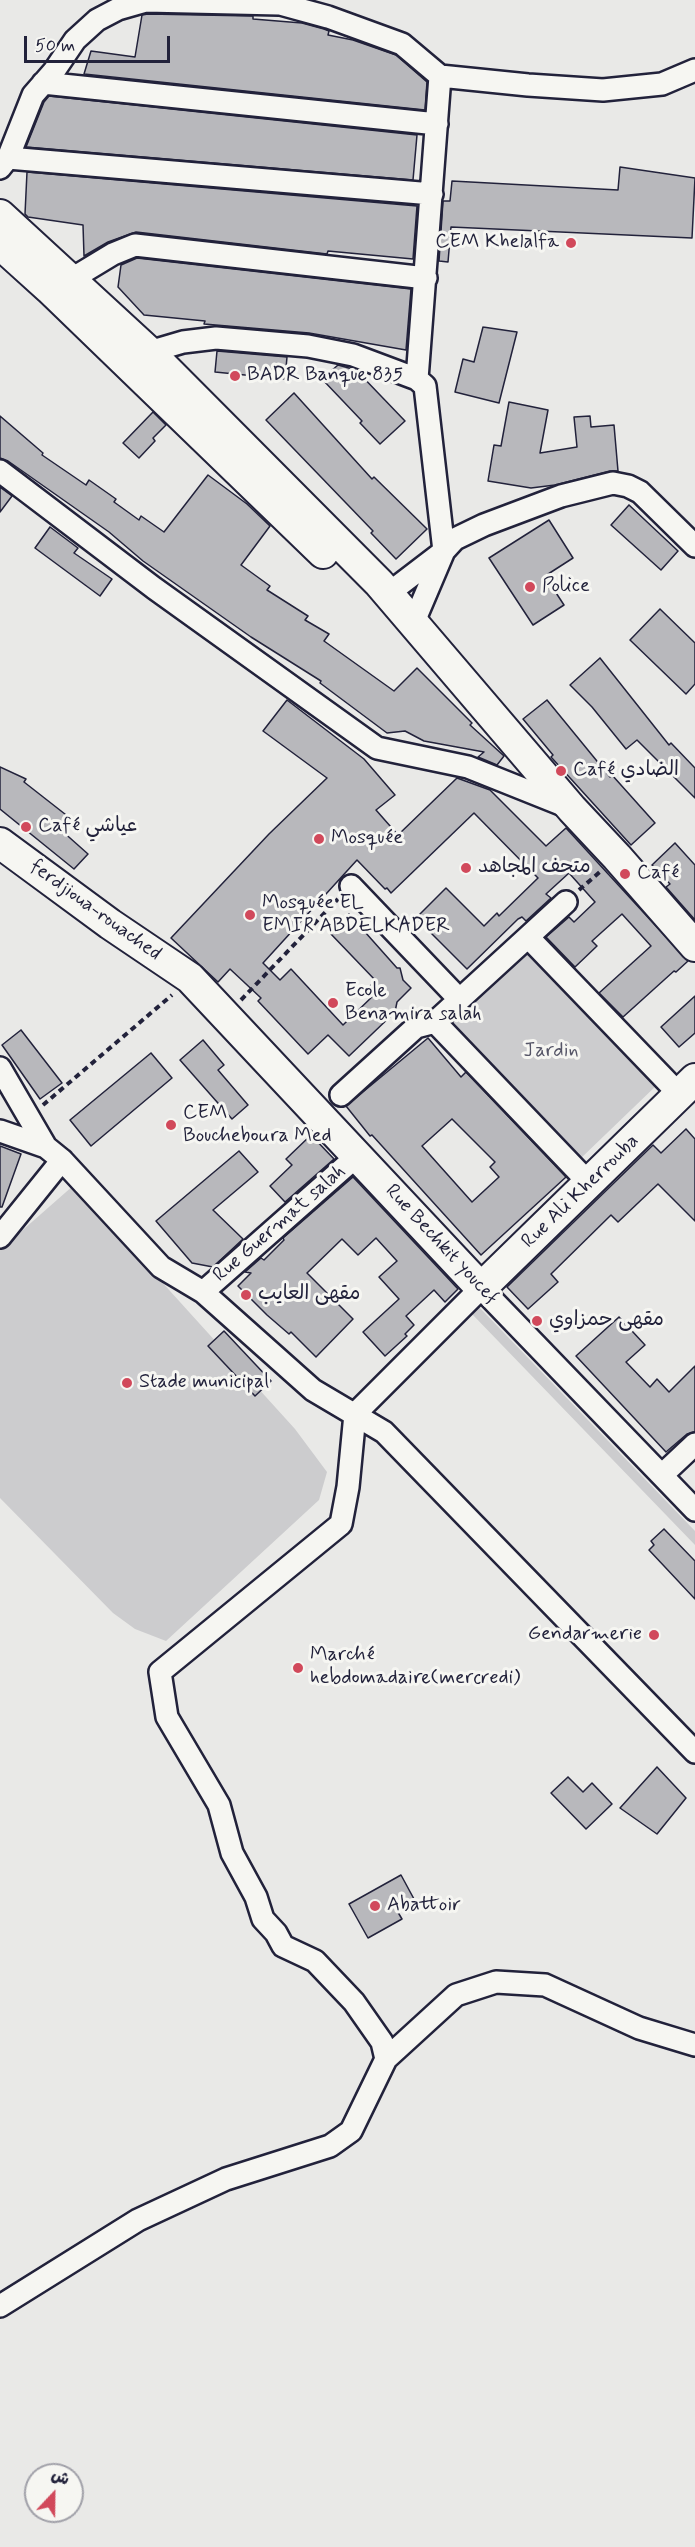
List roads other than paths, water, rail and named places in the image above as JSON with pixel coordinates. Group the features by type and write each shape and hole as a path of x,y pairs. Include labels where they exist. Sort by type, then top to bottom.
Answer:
{"main road":[{"path":"0,215 149,352 389,593 417,630 572,809 695,946"},
{"path":"0,244 50,289 360,588 417,630"},
{"name":"ferdjioua-rouached","path":"0,843 110,924 190,978"},
{"name":"Rue Bechkit youcef","path":"190,978 481,1288"},
{"name":"Rue Ali Kherrouba","path":"481,1288 589,1183 690,1095"}],"street":[{"path":"432,194 4,163 33,95 75,40 97,20 118,9 146,1 275,2 402,44 441,76 603,90 662,84 695,70"},
{"path":"417,380 441,76"},
{"path":"43,83 437,124"},
{"path":"70,280 113,254 135,245 426,278"},
{"path":"149,352 183,342 216,338 308,346 353,355 417,380 425,386 444,551 417,630"},
{"path":"0,471 154,588 377,748 468,767 572,809"},
{"path":"389,593 444,551 455,539 484,525 561,496 613,483 628,486 640,492 695,546"},
{"path":"351,886 459,999"},
{"path":"341,1095 416,1026 435,1022 566,902"},
{"path":"528,937 690,1095"},
{"path":"435,1022 589,1183"},
{"path":"0,1068 29,1118 54,1154 161,1267 203,1292 313,1390 384,1432 406,1451 695,1752"},
{"path":"0,1131 54,1154"},
{"path":"0,1237 54,1154"},
{"name":"Rue Guermat salah","path":"203,1292 357,1156"},
{"path":"386,2059 382,2042 354,2002 315,1961 283,1946 276,1933 263,1919 256,1897 232,1853 219,1805 167,1717 159,1672 341,1524 348,1487 355,1414 481,1288"},
{"name":"Rue Bechkit youcef","path":"481,1288 695,1510"},
{"path":"662,1475 695,1444"},
{"path":"0,2306 138,2220 226,2179 330,2146 351,2131 386,2059 456,1995 496,1982 545,1985 639,2028 695,2045"}],"place":[{"name":"CEM Khelalfa","path":"571,243"},
{"name":"BADR Banque 835","path":"235,376"},
{"name":"Police","path":"530,587"},
{"name":"Café الضادي","path":"561,771"},
{"name":"Café عياشي","path":"26,827"},
{"name":"Mosquée","path":"319,839"},
{"name":"متحف المجاهد","path":"466,868"},
{"name":"Café","path":"625,874"},
{"name":"Mosquée EL EMIR ABDELKADER","path":"250,915"},
{"name":"Ecole Benamira salah","path":"333,1003"},
{"name":"CEM Boucheboura Med","path":"171,1125"},
{"name":"مقهى العايب","path":"246,1295"},
{"name":"مقهى حمزاوي","path":"537,1321"},
{"name":"Stade municipal","path":"127,1383"},
{"name":"Gendarmerie","path":"654,1635"},
{"name":"Marché hebdomadaire(mercredi)","path":"298,1668"},
{"name":"Abattoir","path":"375,1906"}],"park label":[{"name":"Jardin","path":"551,1052"}]}
